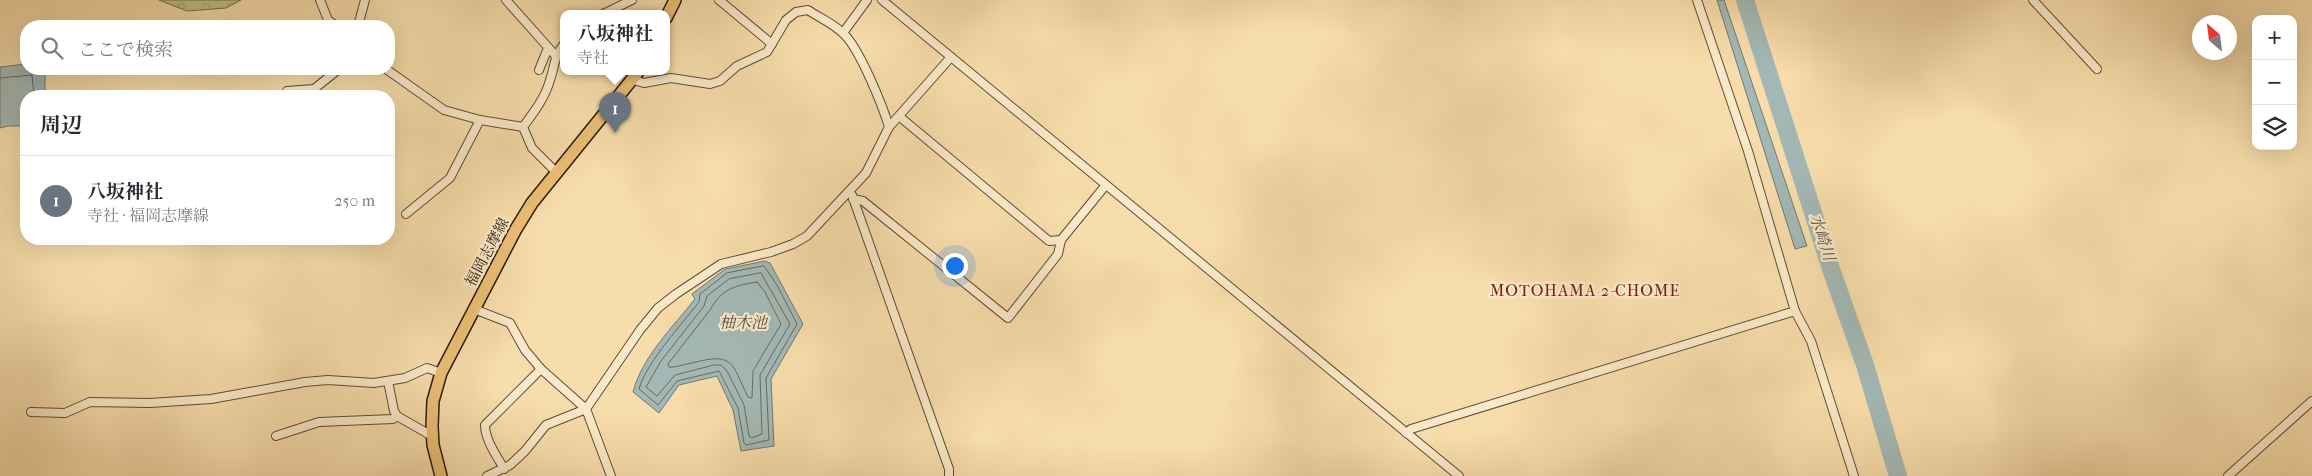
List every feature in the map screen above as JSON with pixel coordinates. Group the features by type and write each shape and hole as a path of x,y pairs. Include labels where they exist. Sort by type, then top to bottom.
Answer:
{"main road":[{"name":"福岡志摩線","path":"441,476 432,436 433,401 440,373 516,229 532,203 635,76"}],"street":[{"path":"320,0 328,20"},
{"path":"360,20 365,0"},
{"path":"506,0 555,55"},
{"path":"611,10 632,0"},
{"path":"719,0 772,44"},
{"path":"843,33 867,0"},
{"path":"882,0 1459,476"},
{"path":"1697,0 1748,151 1795,311 1811,341 1854,476"},
{"path":"2033,0 2097,69"},
{"path":"635,76 644,83 671,78 710,84 720,81 737,66 767,52 786,20 796,12 808,10 843,33 853,45 890,127"},
{"path":"539,70 548,48"},
{"path":"523,127 540,104 550,80 555,55 560,49"},
{"path":"492,475 504,469 525,451 546,424 586,409 658,308 721,264 770,252 793,244 806,236 866,172 890,127 951,57"},
{"path":"308,90 314,89 332,75"},
{"path":"394,75 444,110 480,120 523,127"},
{"path":"900,117 1049,241 1061,240"},
{"path":"406,214 450,178 480,120"},
{"path":"523,127 532,148 556,172"},
{"path":"853,200 863,201 1008,318 1058,254 1061,240 1106,186"},
{"path":"850,188 949,469 949,476"},
{"path":"474,309 510,323 525,350 541,369 586,409 611,476"},
{"path":"1406,433 1411,429 1795,311"},
{"path":"31,412 65,413 90,402 150,403 211,399 305,382 328,380 360,384 388,381 405,378 427,368 440,373"},
{"path":"504,469 485,430 485,425 541,369"},
{"path":"388,381 394,411 397,416 432,436"},
{"path":"2228,476 2312,401"},
{"path":"276,436 320,422 393,419 397,416"}],"green space":[{"path":"159,0 241,0 226,8 187,11"}],"water":[{"path":"1717,0 1724,0 1807,246 1795,249"},
{"path":"20,65 20,75 45,75 45,90 20,90 20,126 0,128 0,67"},
{"name":"柚木池","path":"765,261 770,263 803,324 771,379 774,446 741,451 733,410 717,376 679,385 659,413 633,392 637,379 651,355 695,299 692,294 725,269"}],"waterway":[{"name":"水崎川","path":"1745,0 1832,272 1865,365 1898,476"}],"place":[{"name":"八坂神社","path":"615,133"}],"district":[{"name":"MOTOHAMA 2-CHOME","path":"1585,290"}]}
